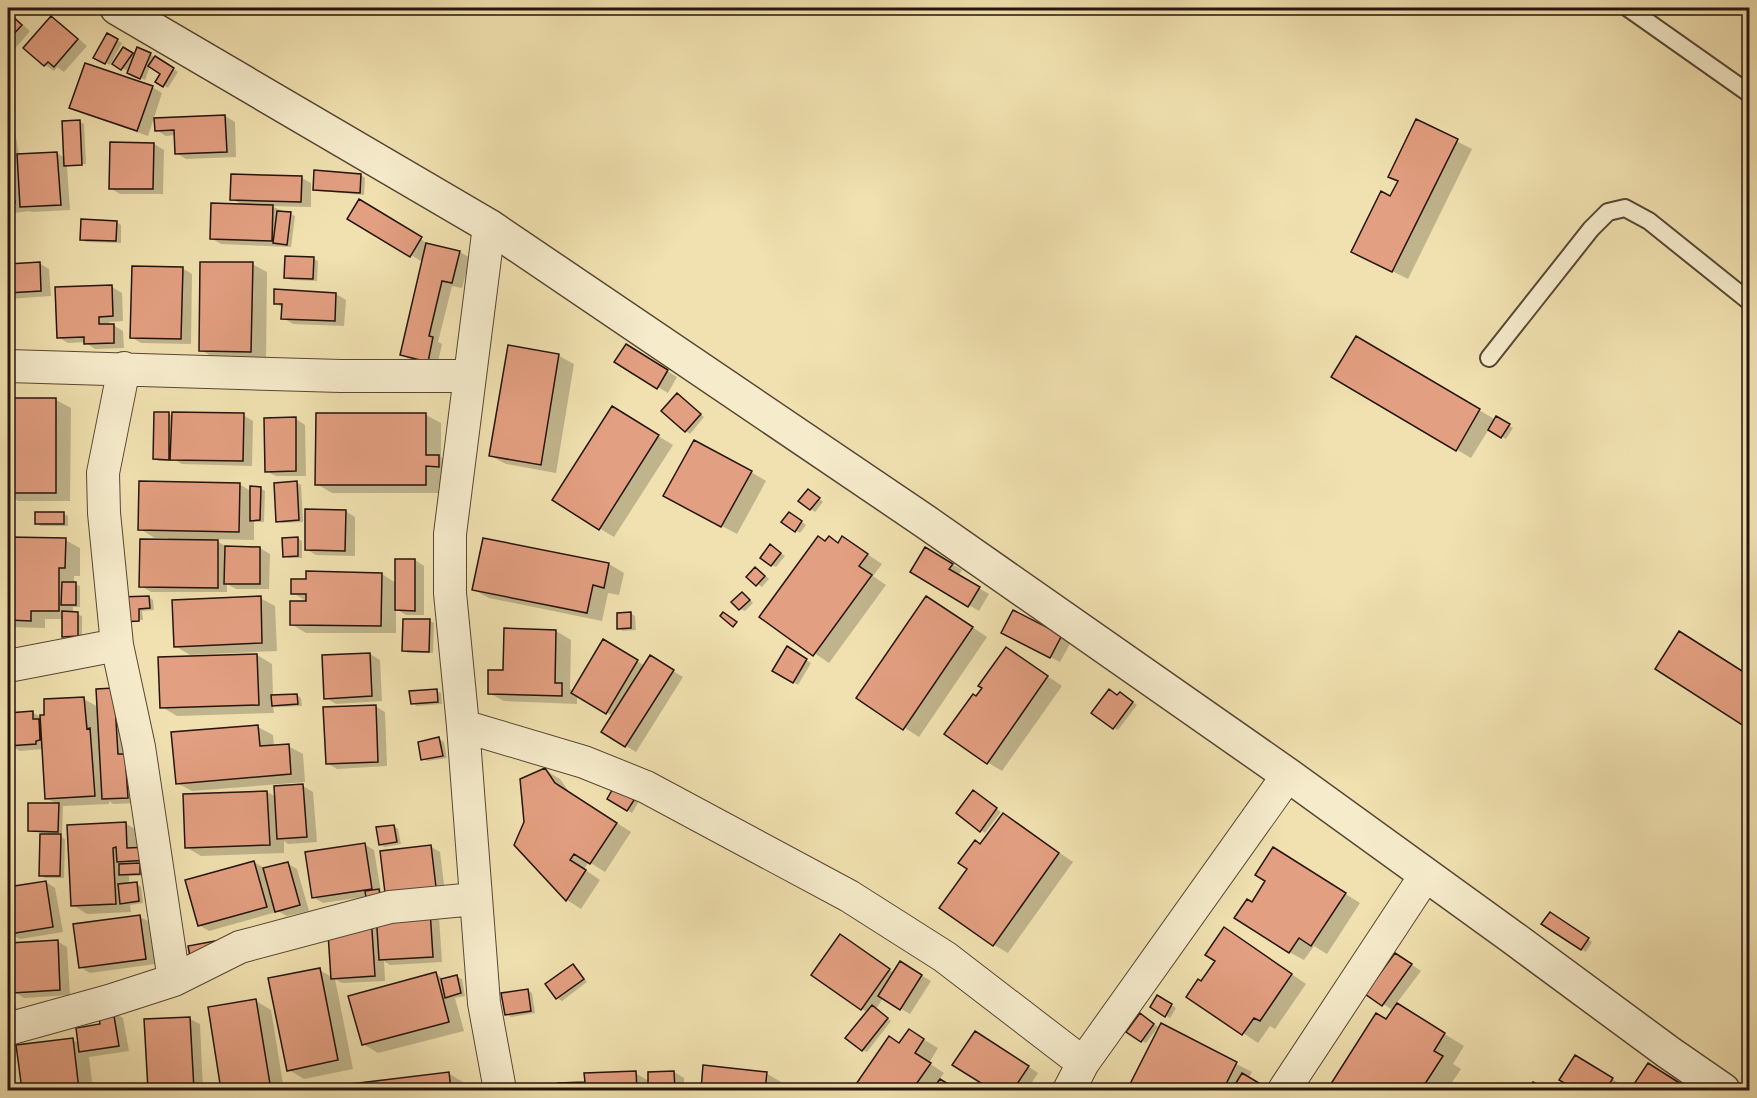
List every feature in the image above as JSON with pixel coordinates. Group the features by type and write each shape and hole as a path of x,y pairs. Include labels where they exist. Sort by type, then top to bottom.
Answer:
{"street":[{"path":"117,8 489,225 926,522 1288,775 1723,1090"},
{"path":"489,225 450,534 450,593 463,726 484,1003 500,1090"},
{"path":"8,366 340,375 470,376"},
{"path":"124,368 103,473 104,513 117,645 140,747 174,980"},
{"path":"8,666 117,645"},
{"path":"463,726 584,762 646,787 829,885 945,957 1083,1063"},
{"path":"1069,1090 1083,1063 1288,775"},
{"path":"1284,1090 1425,876"},
{"path":"8,1029 174,980 240,947 390,907 475,899"}],"lane":[{"path":"1628,8 1749,94"},
{"path":"1489,358 1591,229 1608,212 1625,208 1649,221 1749,302"}],"building":[{"path":"8,12 22,25 8,40"},
{"path":"51,16 78,39 54,67 48,62 44,66 23,48"},
{"path":"107,33 118,39 105,64 93,58"},
{"path":"123,47 133,53 121,70 112,64"},
{"path":"137,47 151,53 140,79 127,73"},
{"path":"155,56 174,68 163,87 155,82 160,74 148,66"},
{"path":"85,63 153,86 137,131 69,108"},
{"path":"225,115 227,152 175,154 174,130 155,131 154,118"},
{"path":"1416,119 1458,139 1392,272 1351,252 1381,191 1390,196 1398,181 1388,177"},
{"path":"80,120 82,165 64,166 62,121"},
{"path":"110,142 154,143 153,189 109,189"},
{"path":"57,152 61,205 20,207 17,154"},
{"path":"8,161 15,203 8,204"},
{"path":"314,170 361,174 360,193 313,190"},
{"path":"231,174 302,176 301,202 230,200"},
{"path":"359,199 422,237 410,257 347,219"},
{"path":"211,203 273,205 272,241 210,239"},
{"path":"277,211 291,212 287,245 273,243"},
{"path":"81,219 117,221 116,241 80,240"},
{"path":"426,243 460,251 452,283 442,281 429,336 433,337 428,362 400,355"},
{"path":"285,256 314,257 313,279 284,278"},
{"path":"40,262 41,291 8,293 8,264"},
{"path":"200,262 253,262 251,352 199,351"},
{"path":"132,266 183,267 181,339 130,338"},
{"path":"112,285 113,316 99,317 99,324 114,324 114,343 84,344 84,337 57,338 55,287"},
{"path":"274,289 336,293 335,321 281,319 282,304 274,304"},
{"path":"1356,336 1480,409 1456,451 1331,377"},
{"path":"626,344 668,370 657,389 614,362"},
{"path":"508,345 559,354 541,465 489,456"},
{"path":"677,393 701,414 685,432 661,411"},
{"path":"8,398 56,398 56,493 8,493"},
{"path":"612,406 659,435 599,530 552,500"},
{"path":"154,412 169,412 169,460 153,459"},
{"path":"172,412 244,413 243,461 170,460"},
{"path":"316,413 426,413 426,455 439,455 439,467 426,466 426,485 315,485"},
{"path":"1496,416 1510,424 1501,438 1488,430"},
{"path":"296,417 296,471 265,472 264,418"},
{"path":"694,440 752,471 721,527 663,496"},
{"path":"139,481 240,483 239,532 138,530"},
{"path":"297,481 299,520 276,522 274,483"},
{"path":"250,486 261,487 260,520 250,521"},
{"path":"808,489 820,498 810,510 798,501"},
{"path":"305,509 346,510 345,551 305,550"},
{"path":"35,512 64,512 64,524 35,524"},
{"path":"789,512 802,521 795,532 781,522"},
{"path":"818,536 825,541 829,536 838,543 842,536 868,554 859,566 872,575 813,656 759,617"},
{"path":"8,537 66,538 65,568 59,568 59,611 31,611 31,621 8,620"},
{"path":"298,537 298,556 283,557 282,538"},
{"path":"483,538 609,563 604,588 593,585 587,613 472,590"},
{"path":"140,539 218,540 218,588 139,587"},
{"path":"770,544 781,553 771,566 760,558"},
{"path":"225,546 260,547 260,584 224,584"},
{"path":"925,547 953,564 949,569 980,587 968,607 910,572"},
{"path":"395,559 415,559 415,611 395,610"},
{"path":"755,567 765,576 756,586 746,577"},
{"path":"306,571 382,573 381,626 290,625 290,601 306,601 306,594 291,594 291,579 306,579"},
{"path":"62,582 76,582 76,605 61,605"},
{"path":"742,592 750,600 739,610 731,602"},
{"path":"149,596 150,608 139,609 139,621 120,622 119,597"},
{"path":"261,596 262,643 174,647 172,600"},
{"path":"926,596 973,627 903,730 856,698"},
{"path":"1013,610 1062,635 1050,658 1001,633"},
{"path":"62,611 78,612 78,636 62,637"},
{"path":"631,612 631,628 617,629 617,613"},
{"path":"723,612 737,622 733,627 720,616"},
{"path":"403,619 430,619 429,652 402,651"},
{"path":"504,628 556,630 555,683 562,683 562,696 488,694 488,670 503,670"},
{"path":"1679,631 1750,676 1750,730 1655,669"},
{"path":"603,639 638,660 606,714 571,693"},
{"path":"787,646 807,659 793,683 772,671"},
{"path":"1006,647 1048,676 987,764 944,734 973,694 976,696 982,688 978,686"},
{"path":"370,653 372,696 324,699 322,655"},
{"path":"257,654 259,705 160,708 158,657"},
{"path":"650,655 674,670 625,747 601,732"},
{"path":"114,688 118,754 125,754 128,798 102,799 96,689"},
{"path":"437,689 438,702 411,704 409,691"},
{"path":"1109,689 1117,695 1120,692 1133,702 1113,729 1091,713"},
{"path":"297,694 298,704 272,706 271,695"},
{"path":"84,697 87,729 90,728 95,796 45,799 40,715 44,715 44,699"},
{"path":"376,705 378,762 326,764 323,707"},
{"path":"33,711 33,719 39,719 40,740 36,741 36,744 8,746 8,713"},
{"path":"258,725 260,746 289,744 291,774 176,784 171,732"},
{"path":"439,737 443,756 421,760 418,742"},
{"path":"545,768 555,783 617,823 590,864 574,854 570,860 586,870 566,901 514,845 524,822 520,779"},
{"path":"303,784 307,837 277,839 274,786"},
{"path":"615,785 636,797 627,811 607,799"},
{"path":"973,790 997,808 980,832 956,813"},
{"path":"267,791 270,845 185,848 183,794"},
{"path":"28,803 59,803 58,832 28,831"},
{"path":"1003,813 1059,853 993,946 939,908 967,869 958,863 975,840 980,844"},
{"path":"126,822 127,848 148,847 148,860 117,862 116,847 113,848 116,904 71,906 67,825"},
{"path":"394,825 397,842 379,845 376,827"},
{"path":"40,834 61,834 60,876 39,876"},
{"path":"365,843 372,889 312,898 305,852"},
{"path":"431,845 436,887 385,893 380,851"},
{"path":"1273,847 1346,893 1311,946 1299,938 1289,953 1234,918 1247,899 1252,902 1265,881 1255,875"},
{"path":"254,861 267,907 198,926 185,880"},
{"path":"288,862 300,905 275,912 263,868"},
{"path":"140,863 140,874 119,875 119,864"},
{"path":"46,881 53,927 9,934 8,887"},
{"path":"137,882 139,901 120,904 118,884"},
{"path":"379,889 381,902 367,904 365,891"},
{"path":"430,910 433,957 379,960 376,912"},
{"path":"1550,912 1589,938 1581,950 1541,924"},
{"path":"140,915 146,959 79,968 73,924"},
{"path":"371,915 375,976 331,979 327,918"},
{"path":"1224,927 1292,974 1260,1021 1254,1018 1242,1035 1186,997 1198,979 1201,981 1215,961 1205,955"},
{"path":"840,934 890,969 861,1010 811,975"},
{"path":"231,938 191,962 188,946"},
{"path":"58,940 60,990 12,993 9,943"},
{"path":"1395,953 1412,964 1382,1006 1365,994"},
{"path":"900,961 922,975 900,1010 878,996"},
{"path":"573,964 584,979 556,999 545,984"},
{"path":"320,968 338,1060 287,1071 268,978"},
{"path":"436,972 449,1022 362,1045 348,996"},
{"path":"457,975 461,993 445,998 441,979"},
{"path":"528,989 531,1011 505,1015 501,993"},
{"path":"1157,995 1172,1004 1165,1017 1150,1007"},
{"path":"256,999 271,1090 221,1090 208,1007"},
{"path":"1397,1003 1445,1033 1434,1051 1443,1056 1421,1090 1327,1090 1376,1013 1386,1019"},
{"path":"872,1005 888,1018 862,1051 845,1038"},
{"path":"113,1010 119,1046 79,1052 76,1028 100,1024 98,1012"},
{"path":"1140,1013 1154,1024 1141,1042 1126,1032"},
{"path":"190,1017 194,1090 148,1090 144,1019"},
{"path":"1161,1023 1237,1062 1223,1090 1127,1090"},
{"path":"909,1029 924,1039 915,1053 931,1063 912,1090 852,1090 889,1036 899,1043"},
{"path":"975,1031 1029,1066 1013,1090 992,1090 952,1065"},
{"path":"73,1038 79,1090 22,1090 16,1045"},
{"path":"1575,1055 1613,1078 1606,1090 1576,1090 1559,1080"},
{"path":"1648,1063 1689,1089 1630,1090"},
{"path":"703,1065 767,1072 765,1090 701,1090"},
{"path":"636,1071 637,1090 558,1090 558,1083 585,1082 584,1073"},
{"path":"674,1071 675,1090 648,1090 648,1072"},
{"path":"449,1072 451,1090 352,1090 351,1084"},
{"path":"1242,1073 1264,1086 1261,1090 1249,1090 1236,1083"},
{"path":"940,1079 958,1090 932,1090"},
{"path":"1533,1082 1546,1090 1528,1090"}]}
